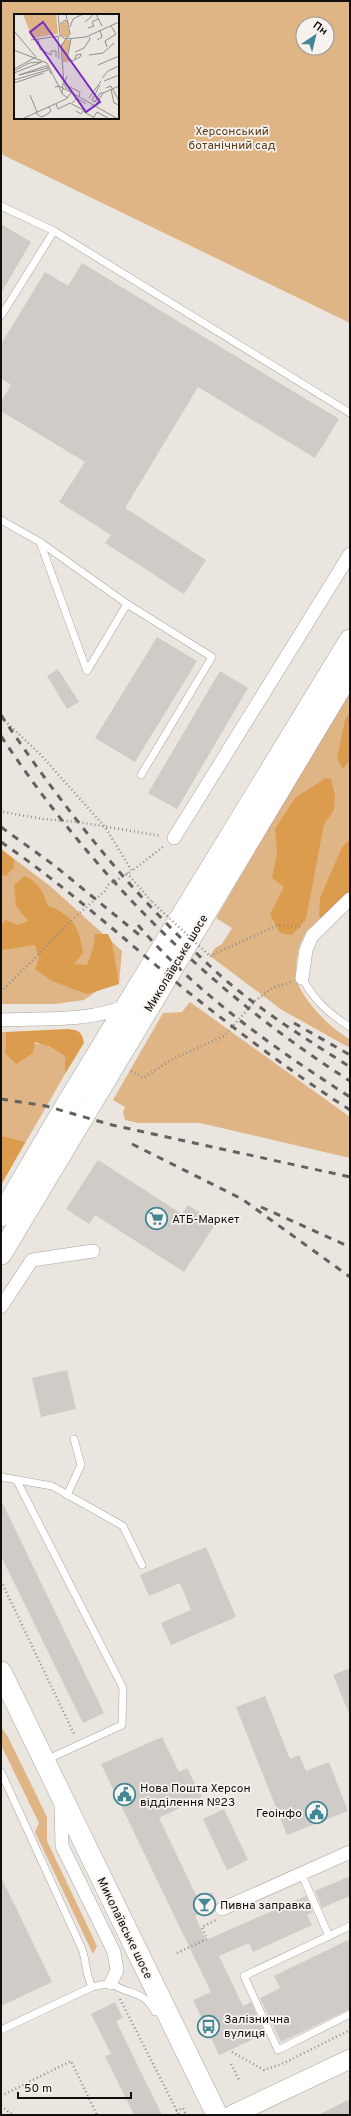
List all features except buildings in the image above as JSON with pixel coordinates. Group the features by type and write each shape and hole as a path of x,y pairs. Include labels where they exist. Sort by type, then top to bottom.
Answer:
{"main road":[{"name":"Миколаївське шосе","path":"1,1216 350,640"},
{"name":"Миколаївське шосе","path":"1,1254 350,672"},
{"name":"Миколаївське шосе","path":"1,1672 211,2112"},
{"name":"Миколаївське шосе","path":"1,1703 34,1741"}],"street":[{"path":"174,838 350,554"},
{"path":"302,978 306,950 312,936 350,899"},
{"path":"1,1020 94,1016 114,1012 127,1006"},
{"path":"1,1307 32,1260 93,1251"},
{"path":"60,1795 62,1846 114,1952 117,1970 114,1988"},
{"path":"222,1909 350,1852"},
{"path":"232,2115 350,2058"}],"lane":[{"path":"1,206 54,231 350,413"},
{"path":"1,316 54,231"},
{"path":"1,520 40,542 127,604 212,657 141,775"},
{"path":"40,542 87,671 127,604"},
{"path":"302,978 310,992 328,1012 350,1027"},
{"path":"67,1495 81,1465 74,1439"},
{"path":"1,1477 52,1486 123,1526 142,1565"},
{"path":"17,1481 123,1688 122,1726 44,1761"},
{"path":"1,1772 82,1949 86,1962 85,1973 92,1987"},
{"path":"301,1873 329,1936"},
{"path":"350,1926 244,1976 278,2050 350,2014"},
{"path":"1,2030 92,1987 114,1988 138,1994 152,2005 158,2018"}],"path":[{"path":"1,719 40,754 105,827 132,871"},
{"path":"1,809 2,812 44,819 78,822 174,838"},
{"path":"1,992 75,917 105,890 108,885 132,871 174,838"},
{"path":"127,873 152,902 210,956 278,925 320,928"},
{"path":"125,1068 143,1078 173,1059 212,1043 224,1036 255,1001 272,988 302,978"},
{"path":"1,1581 79,1745"},
{"path":"177,1953 207,1939 202,1927 216,1921 222,1909"},
{"path":"114,1988 178,2115"},
{"path":"1,2096 71,2062 97,2115"},
{"path":"230,2064 240,2082"},
{"path":"1,2106 14,2115"},
{"path":"176,2111 183,2108 186,2115"}],"green space":[{"name":"Херсонський ботанічний сад","path":"1,1 350,1 350,323 1,154"},
{"path":"350,690 350,894 324,920 308,930 299,949 296,973 299,986 308,1001 314,1009 336,1030 350,1039 350,1048 282,1010 210,956 215,948 222,944 232,928 216,918"},
{"path":"1,849 50,886 122,951 119,984 97,991 84,1000 55,1004 1,1004"},
{"path":"190,1002 350,1117 350,1158 200,1123 138,1123 125,1120 123,1112 125,1107 113,1100 163,1013 182,1012"},
{"path":"1,1032 6,1032 5,1053 30,1044 41,1044 48,1046 65,1056 65,1074 1,1185"},
{"path":"1,1727 8,1737 47,1817 47,1841 97,1946 93,1954 35,1832 39,1823 1,1745"}],"shaded area":[{"path":"350,712 350,760 343,769 337,758 345,720"},
{"path":"326,778 331,779 335,796 334,810 324,824 306,919 292,935 280,933 270,914 284,887 272,878 277,853 275,829 295,798"},
{"path":"350,839 350,894 326,918 319,917 320,898 342,847"},
{"path":"1,849 14,859 14,867 6,876 1,874"},
{"path":"25,876 37,884 48,906 63,913 69,918 77,930 82,944 83,953 74,964 87,965 93,949 95,934 108,934 112,942 119,984 87,994 52,981 35,969 39,958 35,945 2,950 1,925 6,920 18,925 28,921 16,906 14,885"},
{"path":"68,1029 79,1032 84,1043 65,1074 65,1056 50,1047 35,1042 33,1053 16,1064 5,1053 6,1032"},
{"path":"1,1136 25,1142 1,1185"}],"railway":[{"path":"1,715 72,814 125,878 181,938 210,966 259,1007 350,1067"},
{"path":"1,736 37,787 75,836 115,883 157,927 202,969 249,1009 298,1046 350,1081"},
{"path":"1,827 55,866 143,938"},
{"path":"1,842 73,896 227,1023 288,1068 350,1110"},
{"path":"138,925 185,974 211,997 265,1039 350,1097"},
{"path":"294,1023 350,1055"},
{"path":"1,1099 46,1106 112,1125 350,1177"},
{"path":"132,1144 242,1199 350,1277"},
{"path":"261,1207 350,1247"}],"place":[{"name":"АТБ-Маркет","path":"156,1219"},
{"name":"Нова Пошта Херсон відділення №23","path":"124,1795"},
{"name":"Геоінфо","path":"317,1813"},
{"name":"Пивна заправка","path":"204,1905"},
{"name":"Залізнична вулиця","path":"209,2026"}]}
